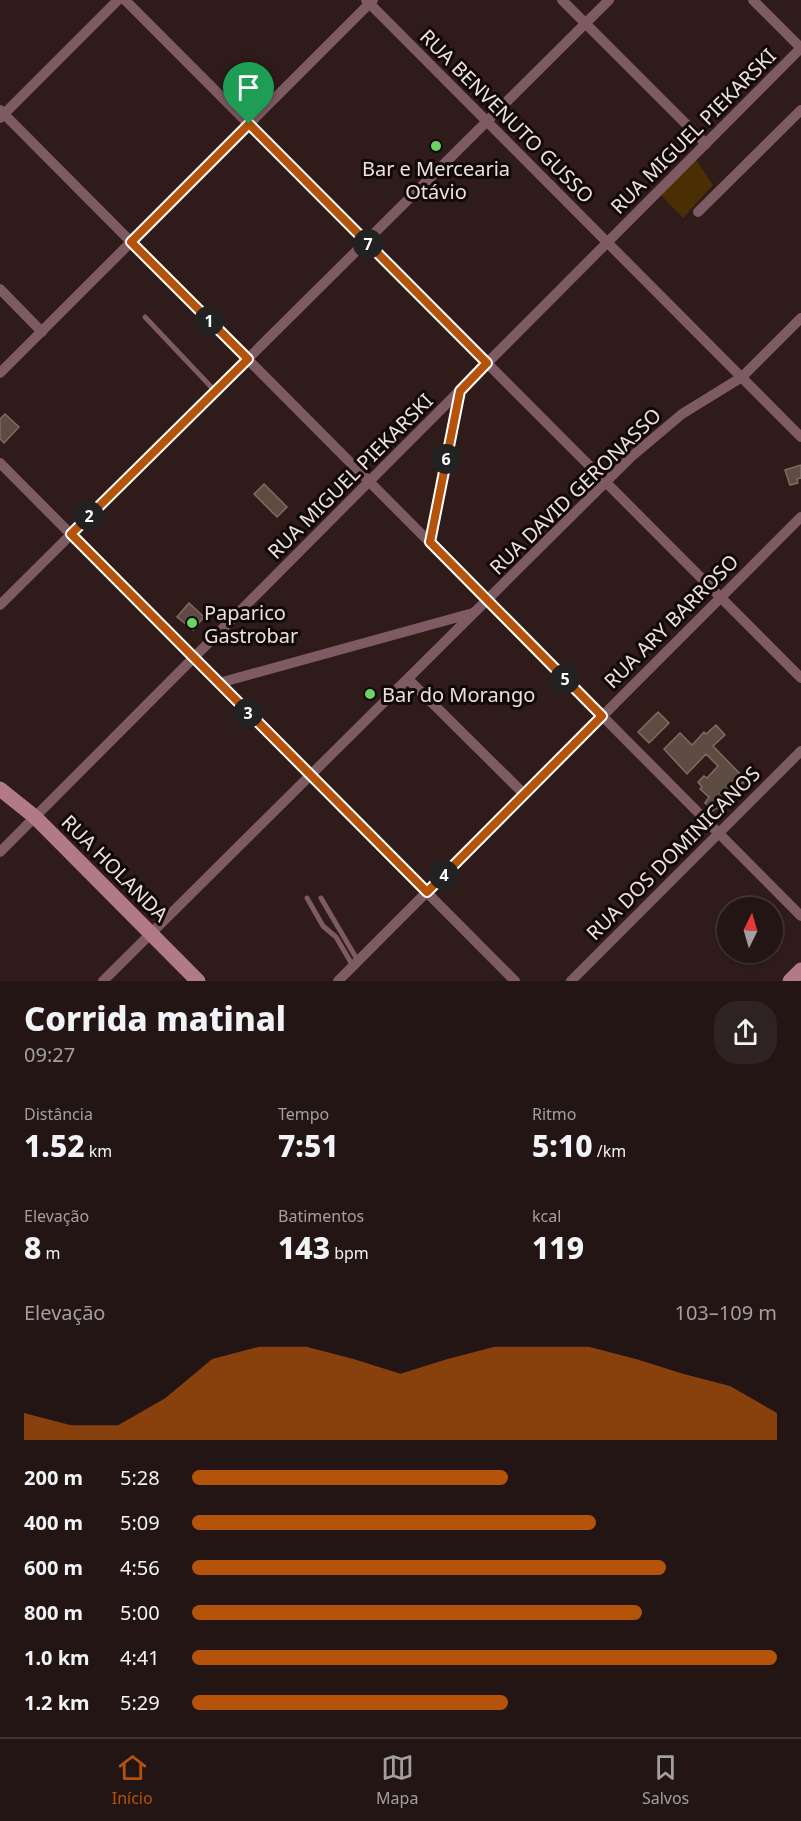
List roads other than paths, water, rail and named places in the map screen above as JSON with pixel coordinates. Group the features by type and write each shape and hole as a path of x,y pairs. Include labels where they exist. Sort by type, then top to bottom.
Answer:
{"main road":[{"name":"RUA HOLANDA","path":"0,789 34,818 198,981"},
{"path":"790,981 801,970"}],"street":[{"path":"118,0 1,114 248,359 801,916"},
{"path":"125,0 801,678"},
{"path":"562,0 706,144"},
{"path":"0,605 609,0"},
{"path":"753,0 801,48"},
{"path":"0,373 370,1"},
{"name":"RUA BENVENUTO GUSSO","path":"370,1 487,122 801,437"},
{"name":"RUA MIGUEL PIEKARSKI","path":"0,852 801,48"},
{"path":"698,212 801,110"},
{"path":"0,289 42,332"},
{"name":"RUA DAVID GERONASSO","path":"103,981 639,450 699,402 742,377 801,318"},
{"path":"430,542 460,391"},
{"path":"0,463 515,981"},
{"name":"RUA ARY BARROSO","path":"338,981 801,517"},
{"path":"219,683 475,612"},
{"path":"408,679 524,794"},
{"name":"RUA DOS DOMINICANOS","path":"571,981 801,751"}],"lane":[{"path":"145,316 215,391"},
{"path":"307,898 323,926 336,937 355,963"},
{"path":"321,898 355,963"}],"place":[{"name":"Bar e Mercearia Otávio","path":"436,146"},
{"name":"Paparico Gastrobar","path":"192,623"},
{"name":"Bar do Morango","path":"370,694"}]}
